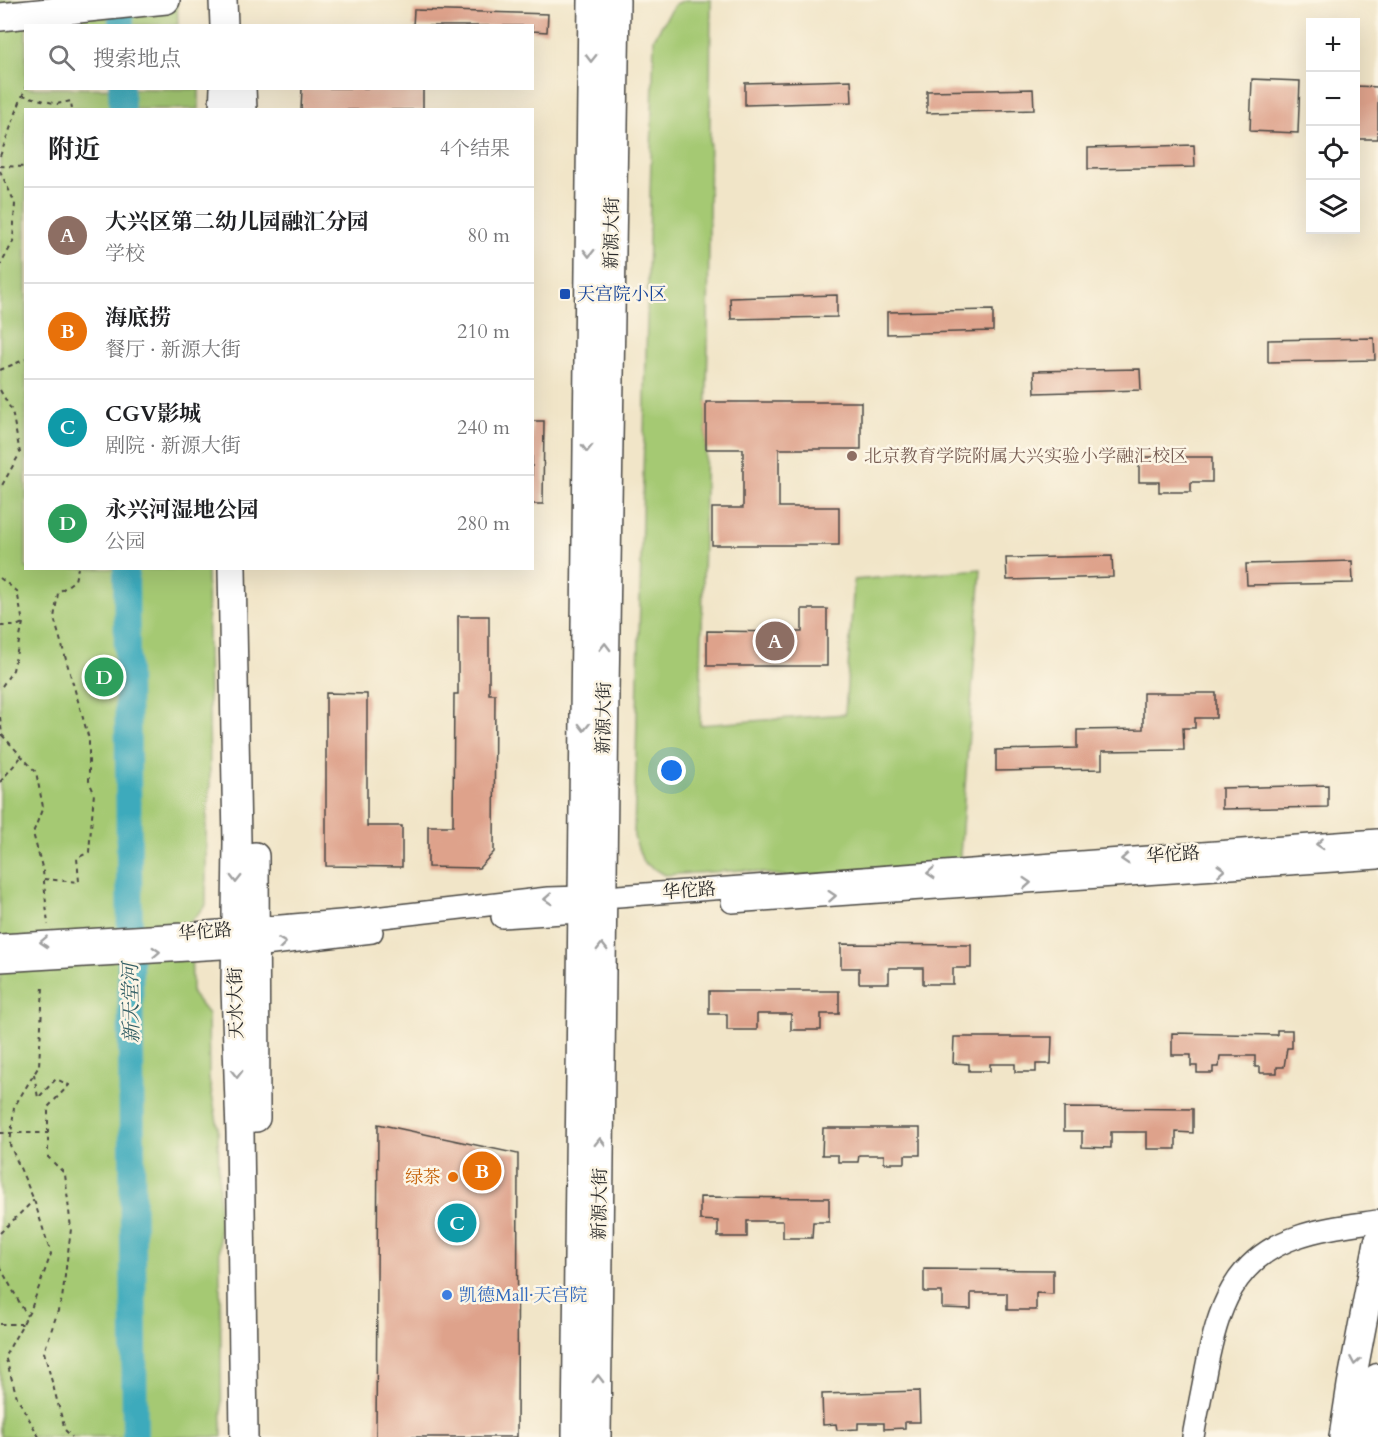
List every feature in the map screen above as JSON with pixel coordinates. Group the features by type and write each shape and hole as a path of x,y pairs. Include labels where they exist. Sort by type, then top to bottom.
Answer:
{"highway":[{"path":"1365,1437 1378,1379"}],"main road":[{"path":"0,17 166,0"},
{"path":"223,0 224,24"},
{"path":"242,0 242,24"},
{"name":"新源大街","path":"592,0 592,904 597,1437"},
{"name":"新源大街","path":"576,1437 616,0"},
{"path":"223,108 224,90"},
{"path":"243,90 243,108"},
{"name":"天水大街","path":"232,570 237,842 246,938 256,1138 261,1437"},
{"name":"天水大街","path":"244,1437 248,570"},
{"path":"1344,1437 1351,1385 1378,1242"}],"street":[{"name":"华佗路","path":"592,904 1378,840"},
{"name":"华佗路","path":"0,961 88,948 246,938 365,919 548,898 592,904 1378,858"},
{"name":"华佗路","path":"0,945 88,948"},
{"path":"1193,1437 1213,1336 1231,1288 1247,1267 1269,1249 1298,1236 1378,1221"}],"path":[{"path":"0,156 24,90"},
{"path":"22,95 57,104 71,101 72,108"},
{"path":"0,166 24,167"},
{"path":"0,171 15,203 13,242 0,266"},
{"path":"0,370 24,360"},
{"path":"0,390 12,411 20,453 0,489"},
{"path":"44,879 79,882 77,858 89,852 94,793 89,781 89,739 54,618 58,593 75,580 78,570"},
{"path":"0,578 17,591 23,623 13,670 0,688"},
{"path":"0,626 16,626 23,623"},
{"path":"0,717 2,735 36,772 43,807 33,833 44,879 48,928"},
{"path":"0,782 21,757"},
{"path":"39,1437 17,1397 5,1356 27,1316 51,1254 34,1200 10,1145 15,1107 39,1066 43,986"},
{"path":"34,1074 38,1098 56,1079 69,1085 48,1107 48,1157 65,1174 71,1229 62,1299 44,1352 65,1430 72,1437"},
{"path":"0,1133 48,1133"},
{"path":"0,1233 34,1200"},
{"path":"0,1267 27,1316"},
{"path":"0,1324 23,1324"}],"green space":[{"path":"0,0 177,0 178,24 24,24 24,90 199,90 199,108 24,108 24,570 207,570 210,786 206,826 206,905 191,921 192,994 208,1014 209,1079 218,1127 222,1437 0,1437"},
{"path":"686,0 711,0 708,340 700,725 845,714 854,580 981,569 959,869 812,881 744,870 664,875 643,862 634,837 654,38 675,4"}],"building":[{"path":"414,10 548,14 547,32 534,31 534,24 413,24"},
{"path":"1252,79 1300,81 1298,133 1250,131"},
{"path":"851,80 852,102 745,105 745,83"},
{"path":"1360,86 1378,87 1378,139 1360,139"},
{"path":"1033,89 1034,110 927,113 927,91"},
{"path":"302,90 423,90 423,108 301,108"},
{"path":"1194,145 1195,167 1088,169 1088,148"},
{"path":"837,295 837,317 731,319 730,298"},
{"path":"993,310 993,331 887,334 887,312"},
{"path":"1374,338 1375,360 1268,362 1268,340"},
{"path":"1140,369 1141,390 1035,393 1034,371"},
{"path":"706,402 861,402 861,449 779,449 779,507 839,507 839,545 712,545 712,508 743,508 743,449 706,449"},
{"path":"534,421 544,421 543,504 534,504"},
{"path":"1139,457 1212,457 1212,482 1191,482 1191,492 1159,492 1159,482 1139,482"},
{"path":"1112,556 1113,577 1007,580 1006,558"},
{"path":"1352,561 1353,583 1247,585 1246,564"},
{"path":"802,609 827,609 827,666 707,666 707,631 802,632"},
{"path":"458,616 489,616 489,694 495,694 494,852 479,868 428,867 428,826 453,826 454,694 458,694"},
{"path":"326,693 367,694 367,826 402,826 402,867 326,866"},
{"path":"1143,693 1216,693 1216,718 1195,718 1195,728 1183,728 1184,750 1102,751 1102,769 996,771 996,750 1077,748 1077,730 1143,729"},
{"path":"1328,785 1328,807 1222,809 1222,788"},
{"path":"841,944 971,945 971,968 953,968 953,984 923,984 923,968 889,968 889,983 859,983 859,968 841,968"},
{"path":"709,991 839,991 839,1014 821,1014 821,1030 791,1030 791,1014 757,1014 757,1030 727,1030 727,1014 709,1014"},
{"path":"1277,1030 1292,1030 1292,1048 1287,1048 1284,1067 1277,1067 1277,1073 1260,1073 1260,1067 1255,1067 1255,1056 1220,1056 1219,1067 1213,1067 1213,1073 1197,1073 1197,1066 1191,1066 1191,1055 1172,1055 1172,1033 1277,1035"},
{"path":"954,1037 1052,1037 1051,1064 1036,1064 1036,1072 1015,1072 1015,1064 990,1064 990,1071 969,1071 969,1064 953,1063"},
{"path":"1064,1108 1193,1109 1193,1133 1176,1132 1176,1149 1147,1149 1147,1132 1111,1132 1111,1148 1082,1147 1082,1131 1064,1131"},
{"name":"凯德Mall·天宫院","path":"378,1124 518,1154 517,1437 376,1437"},
{"path":"823,1128 920,1128 920,1155 905,1155 905,1163 884,1163 884,1155 859,1155 858,1162 838,1162 838,1155 822,1155"},
{"path":"700,1197 829,1198 829,1222 813,1222 812,1238 783,1238 783,1221 747,1221 747,1237 718,1237 718,1221 700,1220"},
{"path":"924,1269 1053,1270 1053,1294 1036,1293 1036,1310 1007,1310 1007,1293 971,1293 971,1309 942,1308 942,1292 924,1292"},
{"path":"919,1391 920,1422 905,1422 905,1428 884,1429 884,1423 858,1423 858,1429 837,1430 836,1424 823,1425 822,1394"}],"waterway":[{"name":"新天堂河","path":"121,0 121,24"},
{"name":"新天堂河","path":"121,90 122,108"},
{"name":"新天堂河","path":"126,570 135,1437"}],"place":[{"name":"天宫院小区","path":"565,294"},
{"name":"北京教育学院附属大兴实验小学融汇校区","path":"852,456"},
{"name":"大兴区第二幼儿园融汇分园","path":"775,641"},
{"name":"永兴河湿地公园","path":"104,677"},
{"name":"海底捞","path":"482,1171"},
{"name":"绿茶","path":"453,1177"},
{"name":"CGV影城","path":"457,1223"},
{"name":"凯德Mall·天宫院","path":"447,1295"}]}
